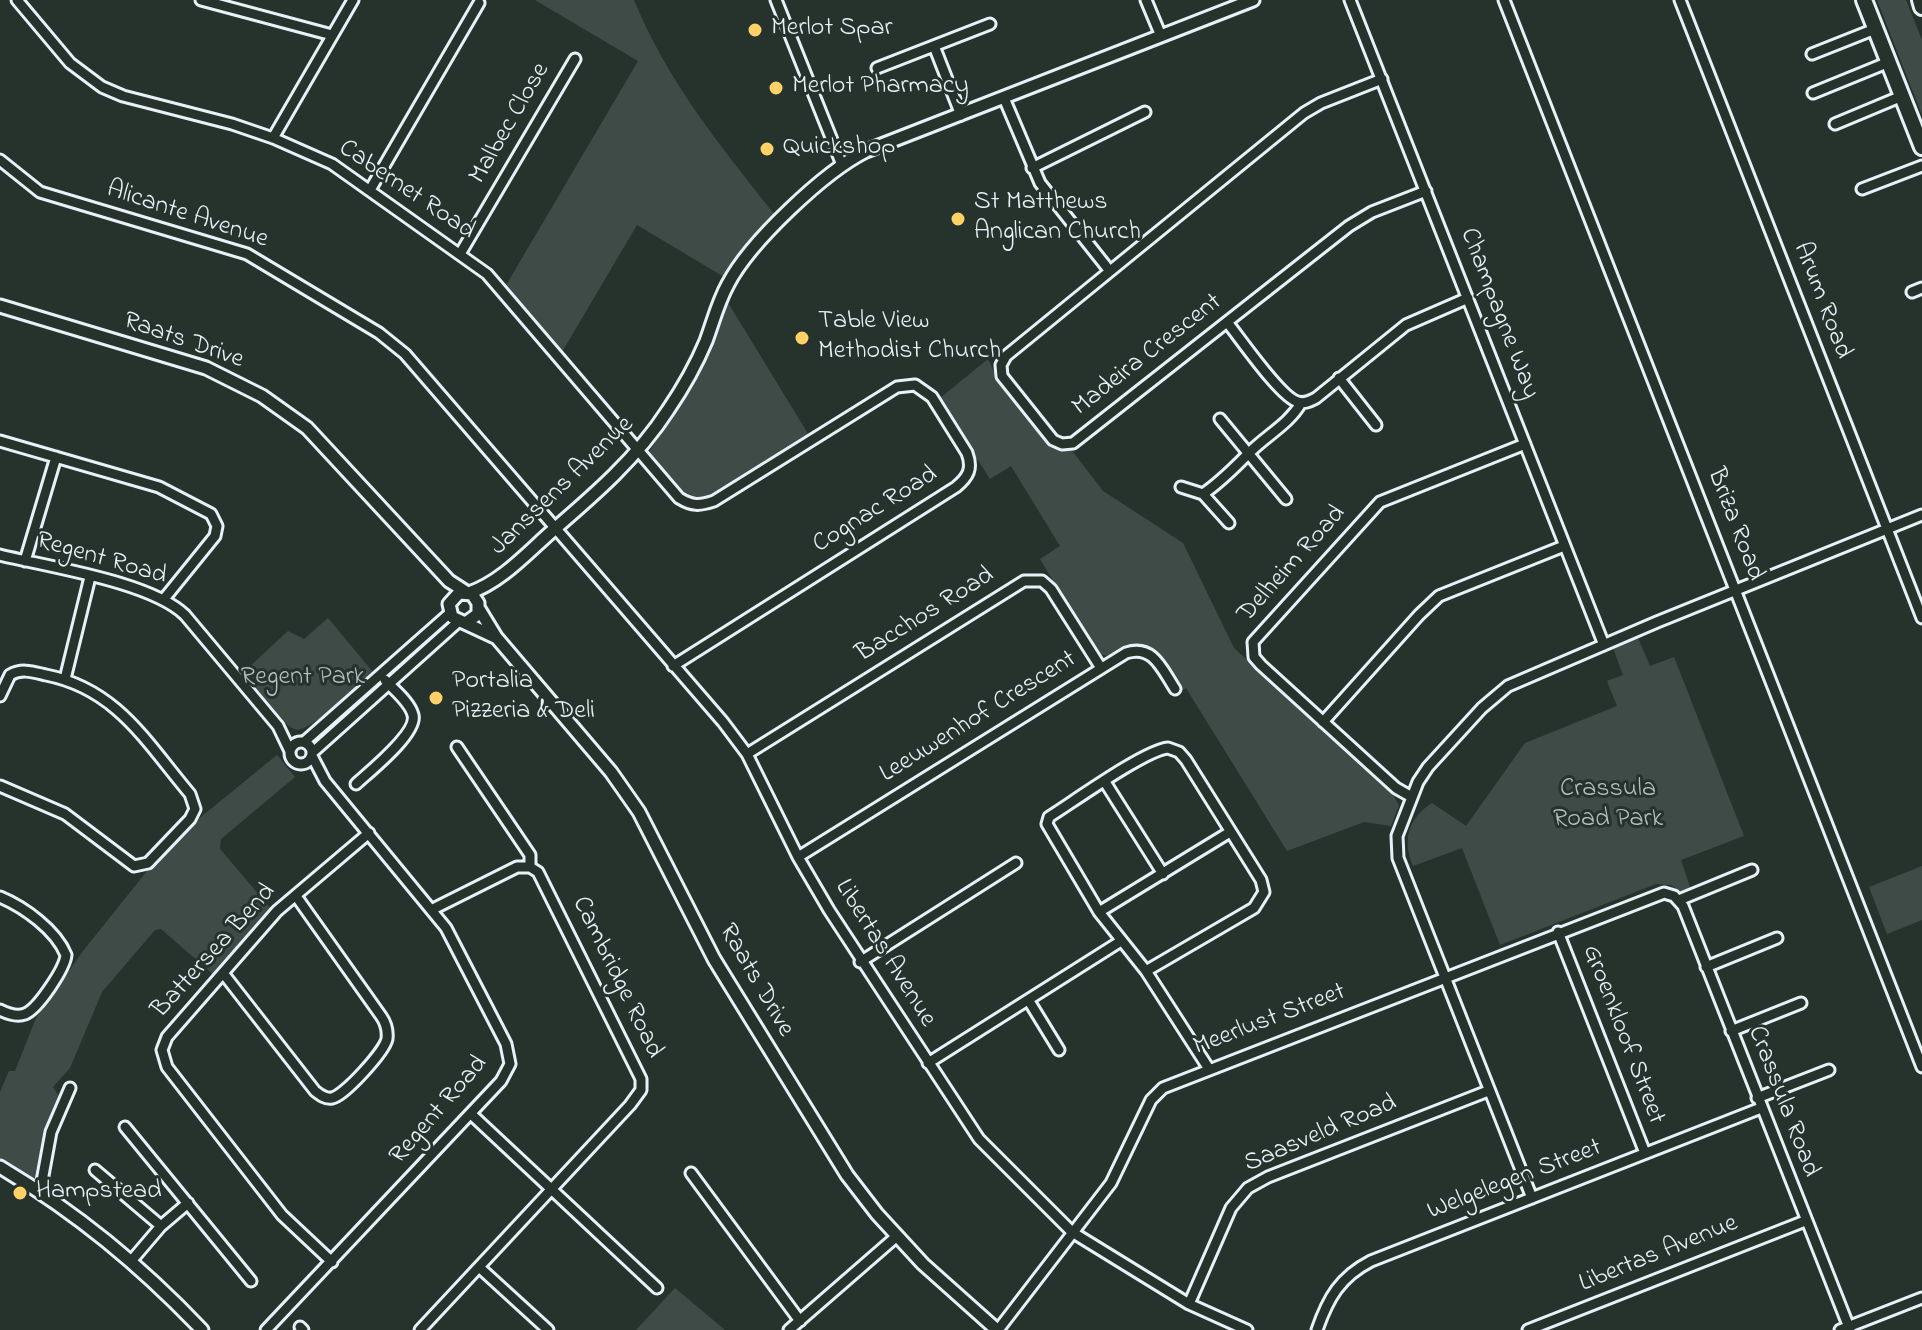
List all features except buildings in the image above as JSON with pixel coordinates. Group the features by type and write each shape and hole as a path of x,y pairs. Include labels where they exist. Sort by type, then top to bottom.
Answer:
{"main road":[{"path":"1864,0 1922,147"},
{"path":"1920,0 1922,7"}],"street":[{"name":"Cabernet Road","path":"17,0 70,63 102,87 123,96 232,124 332,164 460,254 487,274 637,452"},
{"path":"201,0 332,35"},
{"path":"273,138 353,0"},
{"path":"776,0 842,165"},
{"path":"1146,0 1161,36"},
{"name":"Janssens Avenue","path":"479,608 499,578 637,452 655,431 697,360 725,290 739,266 787,214 842,165 866,151 1161,36 1221,6 1253,0"},
{"name":"Champagne Way","path":"1350,0 1604,645"},
{"name":"Briza Road","path":"1504,0 1922,1067"},
{"name":"Arum Road","path":"1680,0 1922,618"},
{"path":"370,190 479,3"},
{"path":"877,68 990,24"},
{"path":"1812,54 1875,29"},
{"path":"934,46 961,115"},
{"name":"Malbec Close","path":"460,254 575,59"},
{"path":"1813,93 1889,62"},
{"name":"Madeira Crescent","path":"1382,79 1309,109 1009,353 1002,362 1005,381 1050,437 1058,443 1068,444 1077,440 1359,219 1426,191"},
{"path":"1835,124 1902,96"},
{"path":"1004,98 1032,168 1048,195 1109,270"},
{"path":"1032,168 1145,112"},
{"name":"Alicante Avenue","path":"0,160 40,192 247,254 379,333 405,354 554,530"},
{"path":"1862,189 1922,166"},
{"path":"1203,494 1233,472 1249,453 1286,423 1299,406 1316,398 1406,325 1468,298"},
{"name":"Raats Drive","path":"0,306 182,360 228,377 251,390 307,428 449,581 468,593"},
{"path":"1227,322 1283,392 1299,406"},
{"path":"1339,378 1376,425"},
{"name":"Cognac Road","path":"637,452 679,498 693,505 702,505 714,501 886,394 910,384 924,389 932,397 971,462 967,478 956,487 673,666"},
{"path":"1220,419 1286,499"},
{"path":"0,441 159,487 214,517 217,526 215,536 164,599"},
{"name":"Delheim Road","path":"1410,796 1396,788 1254,657 1252,650 1256,636 1380,502 1525,444"},
{"path":"25,561 56,457"},
{"path":"1181,487 1203,494 1229,523"},
{"path":"1532,1198 1398,858 1397,836 1410,796 1428,767 1500,691 1516,681 1922,515"},
{"name":"Raats Drive","path":"397,527 444,586 456,615 496,637"},
{"name":"Libertas Avenue","path":"554,530 723,722 747,754 798,857 860,962 979,1139 1072,1232 1189,1304 1247,1330"},
{"path":"1323,722 1439,596 1564,546"},
{"name":"Regent Road","path":"0,555 144,591 164,599 185,615 278,726 290,751"},
{"path":"65,679 90,577"},
{"name":"Janssens Avenue","path":"468,593 499,578"},
{"name":"Bacchos Road","path":"747,754 1024,581 1042,581 1051,589 1101,668"},
{"path":"468,593 455,595 456,615 389,684 313,754 308,763 300,765 291,759 293,745 302,742 380,674 456,615 475,618 479,608 476,598 468,593"},
{"name":"Raats Drive","path":"479,608 496,637 630,798 735,994 847,1175 939,1281 997,1330"},
{"name":"Leeuwenhof Crescent","path":"798,857 1126,653 1140,650 1157,661 1175,689"},
{"path":"0,696 7,679 18,671 65,679 105,698 120,710 190,794 195,805 192,816 148,863 134,866 65,814 0,786"},
{"path":"356,784 402,740 413,725 413,714 380,674"},
{"name":"Regent Road","path":"278,726 302,742"},
{"path":"302,742 313,754"},
{"path":"433,909 517,867 530,867 530,855 457,747"},
{"path":"1146,971 1254,908 1261,901 1264,889 1186,760 1172,749 1157,751 1105,782 1049,817 1047,824 1099,912 1146,971 1209,1069"},
{"name":"Regent Road","path":"266,1330 471,1114 505,1076 510,1064 509,1050 455,943 433,909 325,781 313,754"},
{"name":"Regent Road","path":"300,765 325,781"},
{"path":"1105,782 1163,874"},
{"path":"1099,912 1230,832"},
{"name":"Battersea Bend","path":"332,1262 282,1215 162,1059 162,1045 277,911 369,833"},
{"path":"860,962 1016,863"},
{"name":"Cambridge Road","path":"530,867 541,876 641,1079 641,1090 630,1105 552,1190"},
{"path":"1679,900 1752,870"},
{"name":"Meerlust Street","path":"997,1330 1111,1183 1151,1100 1171,1083 1657,893 1670,894 1679,900"},
{"path":"223,973 315,1091 331,1098 342,1094 381,1052 387,1028 296,896"},
{"path":"0,897 17,906 58,939 66,955 63,967 29,1012 16,1016 0,1010"},
{"name":"Crassula Road","path":"1679,900 1846,1329"},
{"name":"Groenkloof Street","path":"1558,932 1645,1153"},
{"path":"1706,967 1777,938"},
{"path":"928,1063 1121,941"},
{"path":"1029,1001 1059,1050"},
{"path":"1731,1031 1801,1003"},
{"path":"1757,1098 1829,1070"},
{"path":"40,1192 51,1132 70,1088"},
{"name":"Saasveld Road","path":"1189,1304 1231,1208 1248,1188 1268,1177 1488,1091"},
{"name":"Welgelegen Street","path":"1317,1330 1334,1289 1360,1267 1761,1108"},
{"path":"471,1114 657,1288"},
{"path":"125,1127 251,1281"},
{"path":"0,1167 40,1192 132,1260 202,1330"},
{"path":"95,1170 161,1226"},
{"path":"691,1173 800,1321"},
{"path":"420,1330 552,1190"},
{"path":"132,1260 161,1226 188,1203"},
{"name":"Libertas Avenue","path":"1528,1330 1805,1221"},
{"path":"789,1330 897,1236"},
{"path":"479,1267 548,1330"},
{"path":"1846,1329 1922,1298"}],"green space":[{"path":"535,0 634,0 679,86 775,215 734,261 724,277 637,225 562,352 505,287 638,61"},
{"path":"1877,0 1906,0 1922,40 1922,115"},
{"path":"727,301 810,437 712,498 693,500 667,478 650,451 702,365"},
{"path":"988,359 998,380 1051,444 1058,448 1070,448 1103,491 1183,543 1234,648 1390,789 1399,805 1391,826 1364,822 1287,851 1186,688 1181,691 1160,657 1140,646 1110,655 1096,651 1040,559 1060,546 1011,466 990,479 939,399"},
{"name":"Regent Park","path":"328,618 372,671 322,717 301,729 294,729 263,698 248,677 248,668 288,631 304,639"},
{"name":"Crassula Road Park","path":"1638,638 1650,666 1674,657 1744,836 1681,860 1691,890 1682,893 1671,885 1656,884 1500,945 1462,848 1413,866 1408,848 1409,831 1417,816 1432,803 1466,826 1525,743 1617,706 1607,681 1623,675 1613,648"},
{"path":"277,755 295,777 221,839 220,849 272,910 215,976 161,929 155,930 102,992 70,1068 53,1087 60,1098 45,1136 45,1152 38,1181 0,1158 0,1092 9,1071 15,1071 36,1018 83,951 151,866 191,825"},
{"path":"1922,866 1922,920 1887,934 1869,887"},
{"path":"675,1288 725,1330 636,1330"}],"place":[{"name":"Merlot Spar","path":"755,30"},
{"name":"Merlot Pharmacy","path":"776,88"},
{"name":"Quickshop","path":"767,149"},
{"name":"St Matthews Anglican Church","path":"958,219"},
{"name":"Table View Methodist Church","path":"802,338"},
{"name":"Portalia Pizzeria & Deli","path":"436,698"},
{"name":"Hampstead","path":"20,1193"}]}
